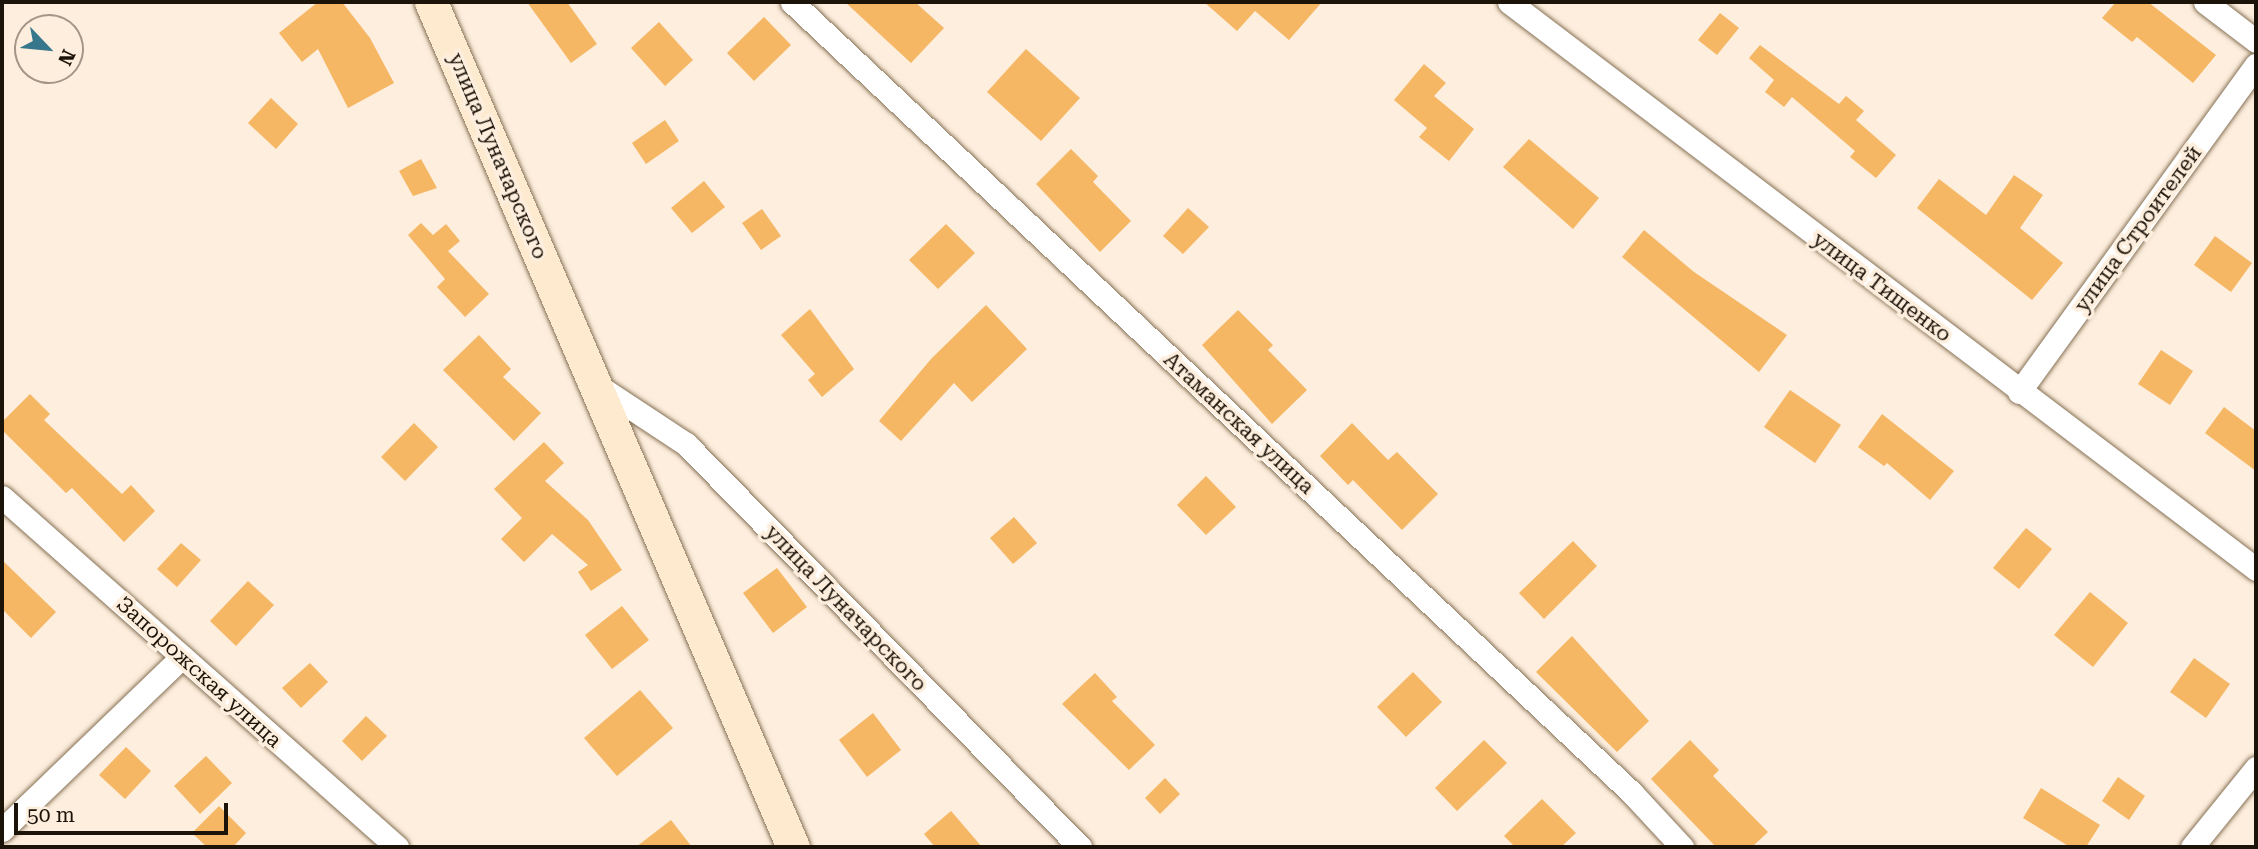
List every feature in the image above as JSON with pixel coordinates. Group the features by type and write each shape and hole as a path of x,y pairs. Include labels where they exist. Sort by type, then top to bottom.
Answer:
{"main road":[{"name":"улица Луначарского","path":"431,2 598,386 793,847"}],"street":[{"name":"Атаманская улица","path":"792,2 1622,784 1682,847"},
{"name":"улица Тищенко","path":"1509,2 2019,392 2256,569"},
{"path":"2205,2 2256,41"},
{"name":"улица Строителей","path":"2019,392 2256,65"},
{"name":"улица Луначарского","path":"598,386 686,444 1080,847"},
{"name":"Запорожская улица","path":"2,497 397,847"},
{"path":"2,830 182,657"},
{"path":"2192,847 2256,768"}],"building":[{"path":"318,2 342,2 370,38 394,83 348,108 318,49 302,62 279,33"},
{"path":"527,2 567,2 597,44 571,63"},
{"path":"845,2 915,2 944,28 911,63"},
{"path":"1204,2 1322,2 1289,40 1255,11 1237,31"},
{"path":"2116,2 2148,2 2216,55 2193,83 2137,37 2132,42 2102,18"},
{"path":"1720,13 1739,28 1717,55 1698,40"},
{"path":"764,17 791,45 754,81 727,53"},
{"path":"659,22 693,60 665,86 631,48"},
{"path":"1760,45 1839,104 1846,96 1864,111 1856,120 1896,155 1876,178 1850,157 1855,151 1792,97 1784,107 1765,92 1774,80 1749,58"},
{"path":"1026,49 1080,98 1041,141 987,92"},
{"path":"1424,64 1446,83 1434,96 1474,129 1449,161 1419,137 1427,128 1394,100"},
{"path":"271,98 298,124 276,149 248,123"},
{"path":"665,120 679,141 646,164 632,143"},
{"path":"1529,139 1599,198 1573,229 1503,167"},
{"path":"1071,149 1098,176 1093,182 1131,221 1100,252 1036,184"},
{"path":"421,159 437,188 413,196 399,171"},
{"path":"2014,175 2043,195 2020,228 2063,263 2032,300 1917,208 1939,179 1986,215"},
{"path":"704,181 725,207 692,233 671,208"},
{"path":"1188,208 1209,227 1183,254 1163,236"},
{"path":"762,209 781,236 761,250 742,223"},
{"path":"421,223 433,235 446,224 460,241 448,251 489,294 465,317 437,287 445,279 408,235"},
{"path":"946,224 975,253 938,289 909,260"},
{"path":"1644,230 1694,272 1787,335 1759,372 1622,257"},
{"path":"2215,236 2252,263 2231,292 2194,265"},
{"path":"986,305 1027,349 972,402 954,383 901,441 879,421 931,359"},
{"path":"810,309 854,369 822,397 808,380 815,374 781,335"},
{"path":"1238,310 1273,345 1268,350 1307,390 1272,424 1202,345"},
{"path":"479,335 511,369 503,377 541,413 514,441 443,370"},
{"path":"2161,350 2193,371 2170,405 2138,384"},
{"path":"1790,390 1841,425 1815,463 1764,427"},
{"path":"30,394 50,414 44,420 122,494 131,485 155,511 124,542 72,488 66,493 2,430 2,422"},
{"path":"2224,407 2256,431 2256,471 2205,433"},
{"path":"1882,414 1954,471 1930,500 1887,463 1884,466 1858,447"},
{"path":"414,423 438,447 405,481 381,457"},
{"path":"1352,423 1388,460 1397,452 1438,494 1402,530 1353,480 1348,485 1320,456"},
{"path":"544,442 564,463 545,481 588,520 622,570 591,591 578,572 588,565 552,534 524,562 501,539 522,518 494,489"},
{"path":"1206,476 1236,507 1206,535 1177,505"},
{"path":"1014,517 1037,543 1013,564 990,538"},
{"path":"2026,528 2052,549 2019,589 1993,568"},
{"path":"1573,541 1597,566 1544,619 1519,593"},
{"path":"181,543 201,560 177,587 157,569"},
{"path":"2,560 56,612 31,638 2,609"},
{"path":"777,568 807,607 773,633 743,593"},
{"path":"248,581 274,605 236,646 210,621"},
{"path":"2090,592 2128,623 2093,667 2054,635"},
{"path":"622,606 649,640 612,669 585,635"},
{"path":"1572,636 1649,721 1617,752 1536,672"},
{"path":"2194,658 2230,684 2206,718 2170,692"},
{"path":"310,663 328,682 301,708 282,688"},
{"path":"1413,672 1442,702 1406,737 1377,707"},
{"path":"1095,673 1117,697 1112,701 1155,745 1129,770 1062,704"},
{"path":"640,690 673,728 617,776 584,738"},
{"path":"873,713 901,750 867,777 839,740"},
{"path":"366,716 387,736 362,761 342,741"},
{"path":"1484,740 1507,763 1457,811 1435,788"},
{"path":"1690,740 1719,770 1713,776 1768,832 1752,847 1716,847 1651,779"},
{"path":"126,747 151,771 125,799 99,775"},
{"path":"206,756 232,783 200,814 174,786"},
{"path":"2118,777 2145,796 2129,820 2102,801"},
{"path":"1165,778 1180,794 1160,814 1145,798"},
{"path":"2041,788 2100,825 2086,847 2070,847 2023,818"},
{"path":"1542,799 1576,833 1561,847 1515,847 1504,836"},
{"path":"219,806 246,833 233,847 207,847 192,833"},
{"path":"951,811 982,847 935,847 924,834"},
{"path":"671,820 692,847 636,847"}]}
